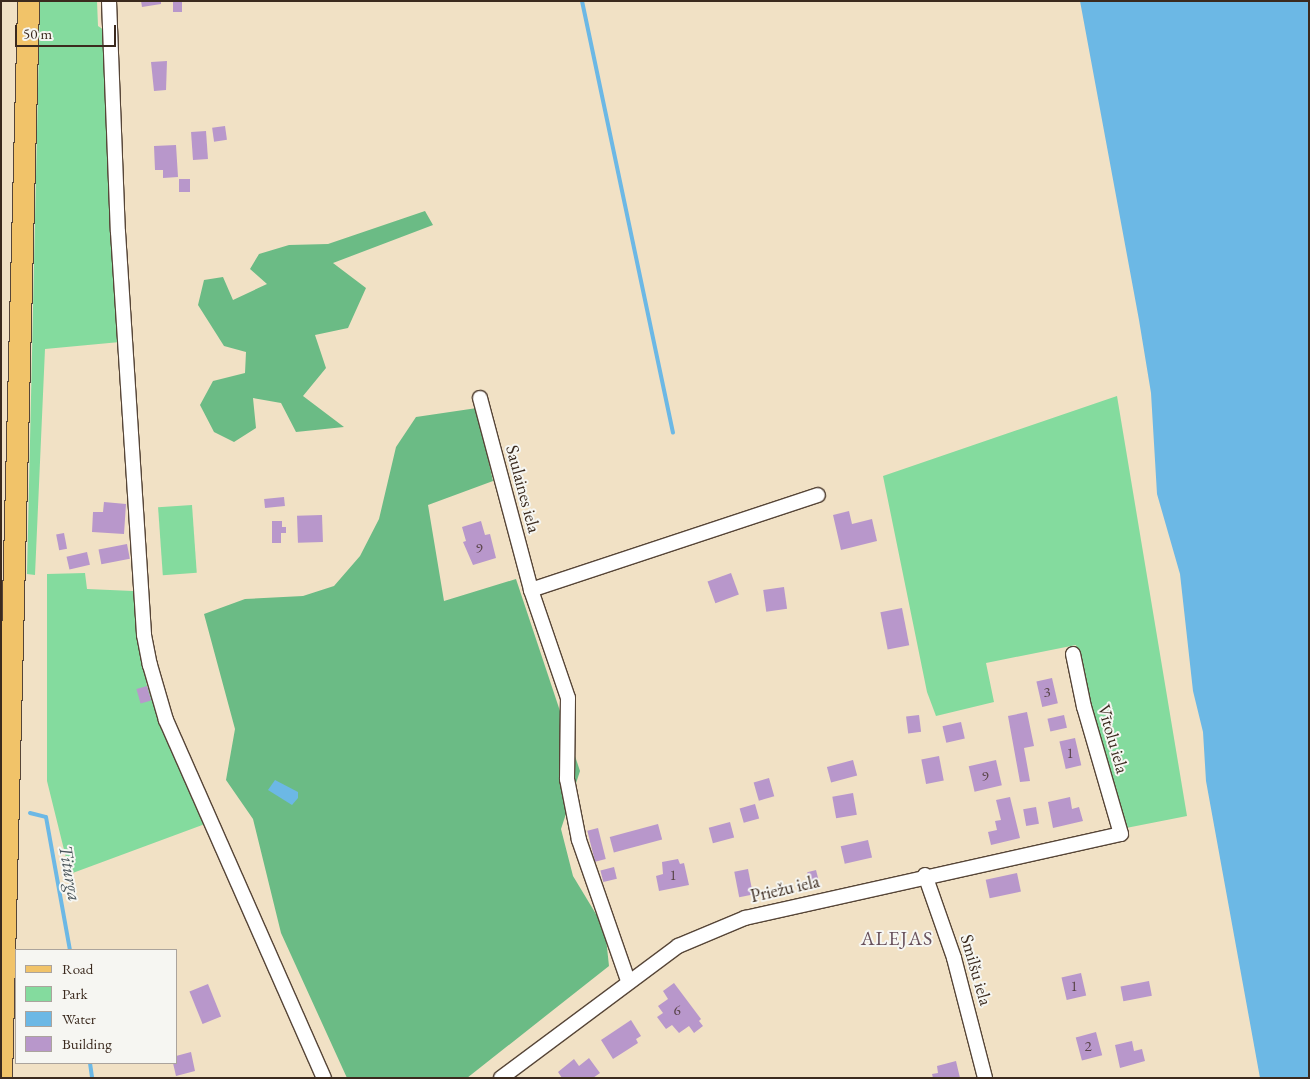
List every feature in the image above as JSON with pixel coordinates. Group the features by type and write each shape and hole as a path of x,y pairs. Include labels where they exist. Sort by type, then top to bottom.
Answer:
{"main road":[{"path":"2,1078 28,1"}],"street":[{"path":"109,1 118,232 144,635 150,665 166,720 324,1078"},
{"name":"Saulaines iela","path":"480,398 531,590 568,698 567,779 579,840 628,981"},
{"path":"531,590 818,495"},
{"name":"Vītolu iela","path":"1073,654 1084,707 1121,834"},
{"name":"Priežu iela","path":"500,1078 628,981 678,946 745,918 925,876 1121,834"},
{"name":"Smilšu iela","path":"925,876 954,958 985,1078"}],"green space":[{"path":"40,1 97,1 98,26 104,30 120,342 45,349 35,575 27,574"},
{"path":"425,211 433,225 333,263 366,288 348,328 315,335 326,368 303,396 344,427 296,432 281,403 253,398 256,428 234,442 214,432 200,405 213,381 245,373 246,352 224,346 198,305 204,280 223,277 233,300 267,284 250,269 259,254 289,245 328,244"},
{"path":"1117,396 1187,816 1126,828 1092,716 1076,645 986,663 994,702 936,716 927,692 883,476"},
{"path":"477,408 493,481 428,505 444,601 516,579 580,771 561,829 573,876 605,929 609,966 467,1078 347,1078 281,933 253,819 226,780 235,729 204,614 245,599 303,596 334,586 360,556 379,519 396,447 416,417"},
{"path":"192,505 197,573 163,575 158,507"},
{"path":"85,573 87,589 133,591 147,686 205,824 70,874 47,781 47,574"}],"water":[{"path":"1080,1 1309,1 1309,1078 1260,1078 1206,781 1203,732 1193,691 1180,574 1157,494 1151,393 1139,320"},
{"path":"275,780 298,792 298,798 292,805 268,790"}],"building":[{"path":"141,1 161,1 161,4 142,7"},
{"path":"173,1 182,1 182,12 173,12"},
{"path":"167,61 166,90 154,91 151,62"},
{"path":"225,126 227,140 214,142 212,128"},
{"path":"206,131 208,159 193,160 191,132"},
{"path":"176,145 178,177 163,178 163,170 155,170 154,146"},
{"path":"179,179 190,179 190,192 179,192"},
{"path":"284,497 285,506 265,508 264,499"},
{"path":"104,502 126,504 124,534 92,532 93,512 103,512"},
{"path":"849,511 852,524 872,519 877,541 841,550 833,515"},
{"path":"322,515 323,542 298,543 297,516"},
{"path":"272,521 282,521 282,527 286,527 286,533 281,533 281,543 272,543"},
{"path":"481,521 485,535 490,534 496,558 473,565 463,542 466,541 462,527"},
{"path":"64,533 67,549 59,550 56,535"},
{"path":"127,544 130,559 101,564 99,550"},
{"path":"87,552 90,565 69,569 67,557"},
{"path":"731,573 739,595 715,603 708,582"},
{"path":"784,587 787,609 766,612 763,590"},
{"path":"902,608 909,645 888,649 880,612"},
{"path":"1052,678 1058,703 1042,707 1036,682"},
{"path":"147,686 151,700 141,703 136,689"},
{"path":"1027,712 1034,746 1024,748 1030,781 1020,782 1008,716"},
{"path":"919,715 921,732 908,733 906,717"},
{"path":"1064,715 1067,728 1050,731 1047,719"},
{"path":"961,722 965,739 946,743 942,726"},
{"path":"1075,738 1081,765 1066,769 1059,742"},
{"path":"939,756 944,781 926,784 921,759"},
{"path":"853,760 857,775 831,782 827,767"},
{"path":"996,760 1002,785 975,792 969,766"},
{"path":"769,778 774,796 759,801 754,782"},
{"path":"853,793 857,815 836,818 832,797"},
{"path":"1010,797 1020,838 991,845 988,832 997,830 995,821 1001,820 996,800"},
{"path":"1070,797 1072,809 1079,807 1083,821 1053,828 1048,802"},
{"path":"755,804 759,818 744,823 740,808"},
{"path":"1036,807 1039,824 1026,826 1023,809"},
{"path":"730,822 734,837 713,843 709,828"},
{"path":"658,824 662,839 614,852 610,837"},
{"path":"598,828 606,859 595,862 587,831"},
{"path":"868,840 872,858 845,864 841,846"},
{"path":"678,859 680,864 684,863 689,885 659,891 656,876 663,874 662,862"},
{"path":"614,867 617,879 603,882 600,870"},
{"path":"748,869 753,895 739,897 734,872"},
{"path":"816,870 820,886 811,888 807,872"},
{"path":"1017,873 1021,892 990,898 986,880"},
{"path":"1081,973 1086,995 1067,1000 1062,977"},
{"path":"1149,981 1152,996 1123,1001 1121,987"},
{"path":"674,983 701,1019 699,1021 703,1026 694,1033 689,1026 679,1033 672,1025 666,1029 657,1017 663,1013 658,1006 668,999 663,991"},
{"path":"208,984 221,1016 203,1024 189,991"},
{"path":"631,1020 641,1036 636,1039 638,1043 613,1059 601,1040"},
{"path":"1096,1032 1102,1055 1082,1061 1076,1037"},
{"path":"1132,1041 1134,1051 1142,1049 1145,1061 1120,1068 1115,1045"},
{"path":"191,1052 195,1071 176,1076 173,1064 178,1064 178,1055"},
{"path":"589,1058 600,1073 593,1078 562,1078 558,1072 574,1059 579,1066"},
{"path":"956,1061 960,1078 933,1078 932,1074 938,1073 937,1066"}],"waterway":[{"path":"582,1 673,433"},
{"name":"Titurga","path":"30,813 46,817 70,949"},
{"name":"Titurga","path":"90,1064 92,1078"}],"district":[{"name":"ALEJAS","path":"897,938"}]}
